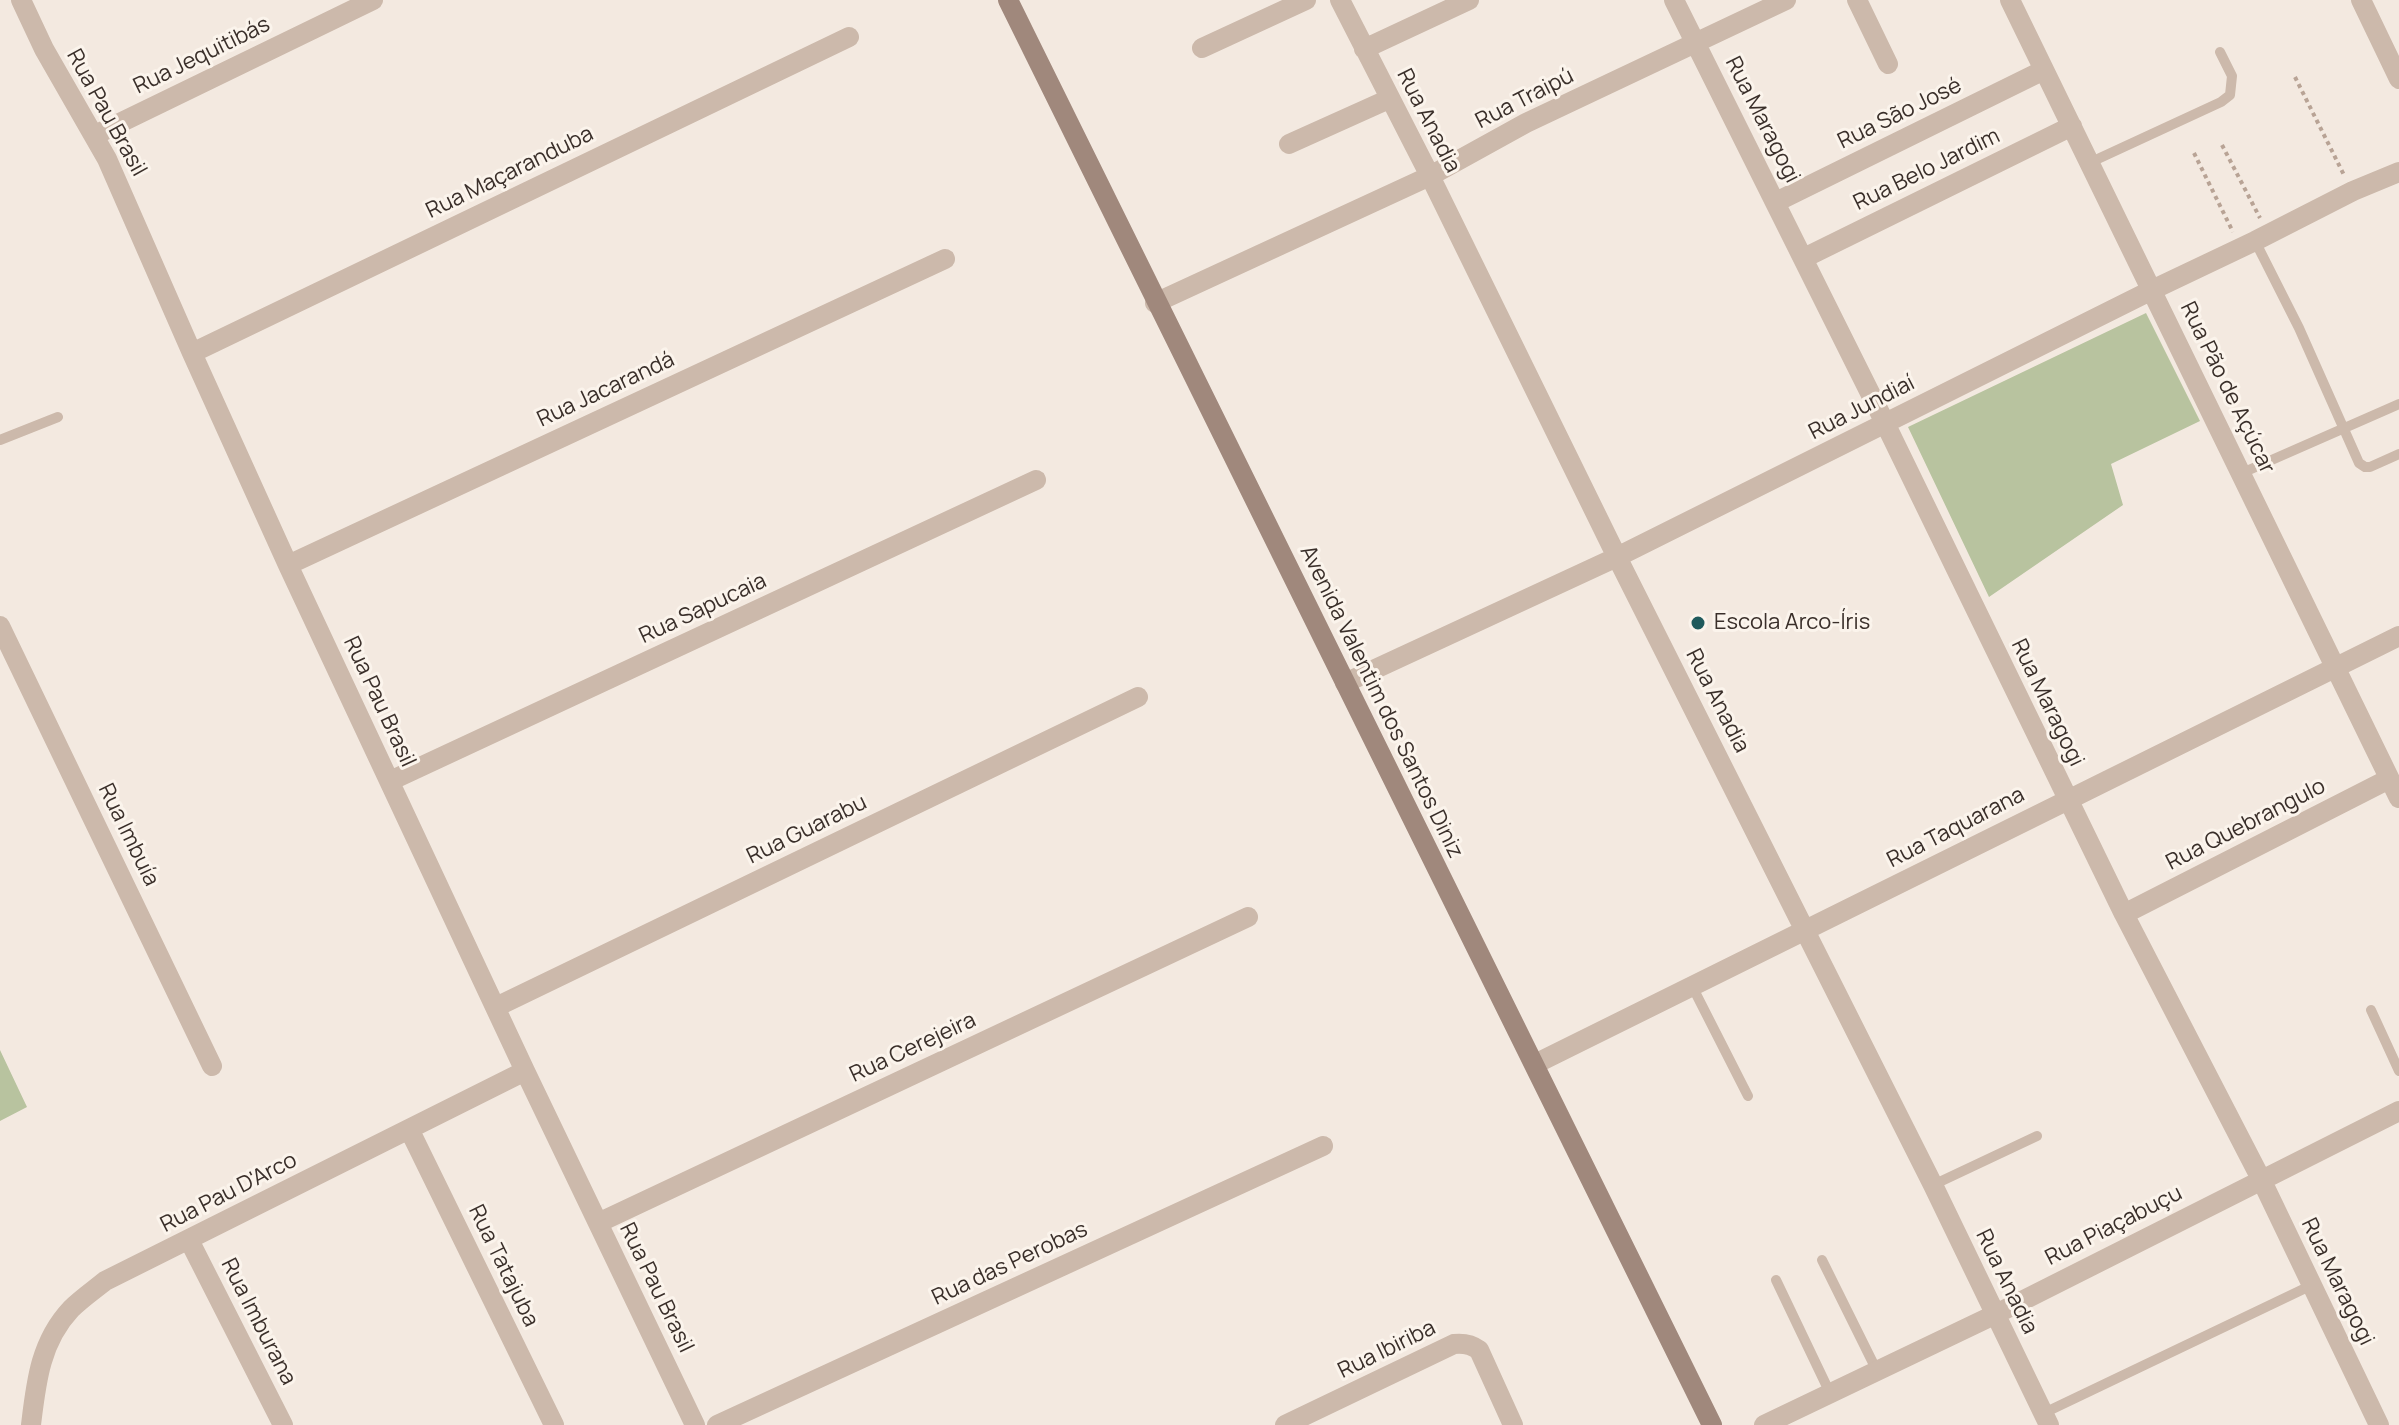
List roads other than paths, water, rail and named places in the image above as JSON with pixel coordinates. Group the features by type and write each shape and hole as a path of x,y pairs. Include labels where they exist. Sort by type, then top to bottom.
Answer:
{"street":[{"name":"Rua Pau Brasil","path":"21,0 44,49 95,135 288,565 695,1425"},
{"name":"Rua Jequitibás","path":"95,135 373,0"},
{"name":"Avenida Valentim dos Santos Diniz","path":"1008,0 1155,303 1712,1425"},
{"path":"1202,48 1306,0"},
{"name":"Rua Anadia","path":"1340,0 1933,1185 2046,1419"},
{"path":"1364,49 1469,0"},
{"name":"Rua Maragogi","path":"1674,0 1804,258 2124,914 2261,1179 2379,1425"},
{"name":"Rua Traipú","path":"1155,303 1430,176 1526,123 1786,0"},
{"path":"1857,0 1888,64"},
{"name":"Rua Pão de Açúcar","path":"2010,0 2399,798"},
{"path":"2361,0 2399,79"},
{"name":"Rua Maçaranduba","path":"192,353 849,37"},
{"name":"Rua São José","path":"1776,202 2044,70"},
{"path":"1289,144 1389,99"},
{"name":"Rua Belo Jardim","path":"1804,258 2072,126"},
{"name":"Rua Jundiaí","path":"1345,683 1617,557 2353,191 2399,172"},
{"name":"Rua Jacarandá","path":"288,565 945,259"},
{"name":"Rua Sapucaia","path":"390,781 1036,480"},
{"name":"Rua Imbuía","path":"0,626 212,1066"},
{"name":"Rua Taquarana","path":"1535,1064 2399,636"},
{"name":"Rua Guarabu","path":"496,1007 1138,697"},
{"name":"Rua Quebrangulo","path":"2124,914 2389,779"},
{"name":"Rua Cerejeira","path":"598,1223 1248,917"},
{"name":"Rua Pau D'Arco","path":"31,1425 37,1379 48,1340 71,1309 105,1281 525,1071"},
{"name":"Rua Piaçabuçu","path":"1764,1425 1994,1315 2399,1111"},
{"name":"Rua Tatajuba","path":"409,1129 554,1425"},
{"name":"Rua das Perobas","path":"717,1425 1323,1146"},
{"name":"Rua Imburana","path":"189,1240 283,1425"},
{"name":"Rua Ibiriba","path":"1285,1425 1461,1343 1479,1350 1513,1425"}],"lane":[{"path":"2089,163 2230,95 2232,76 2220,52"},
{"path":"2255,241 2299,328 2359,463 2365,467 2399,454"},
{"path":"2242,473 2399,404"},
{"path":"0,440 58,417"},
{"path":"1692,986 1748,1096"},
{"path":"2371,1010 2399,1071"},
{"path":"1933,1185 2037,1136"},
{"path":"1822,1260 1877,1371"},
{"path":"1776,1280 1830,1393"},
{"path":"2046,1419 2312,1285"}],"place":[{"name":"Escola Arco-Íris","path":"1698,623"}]}
